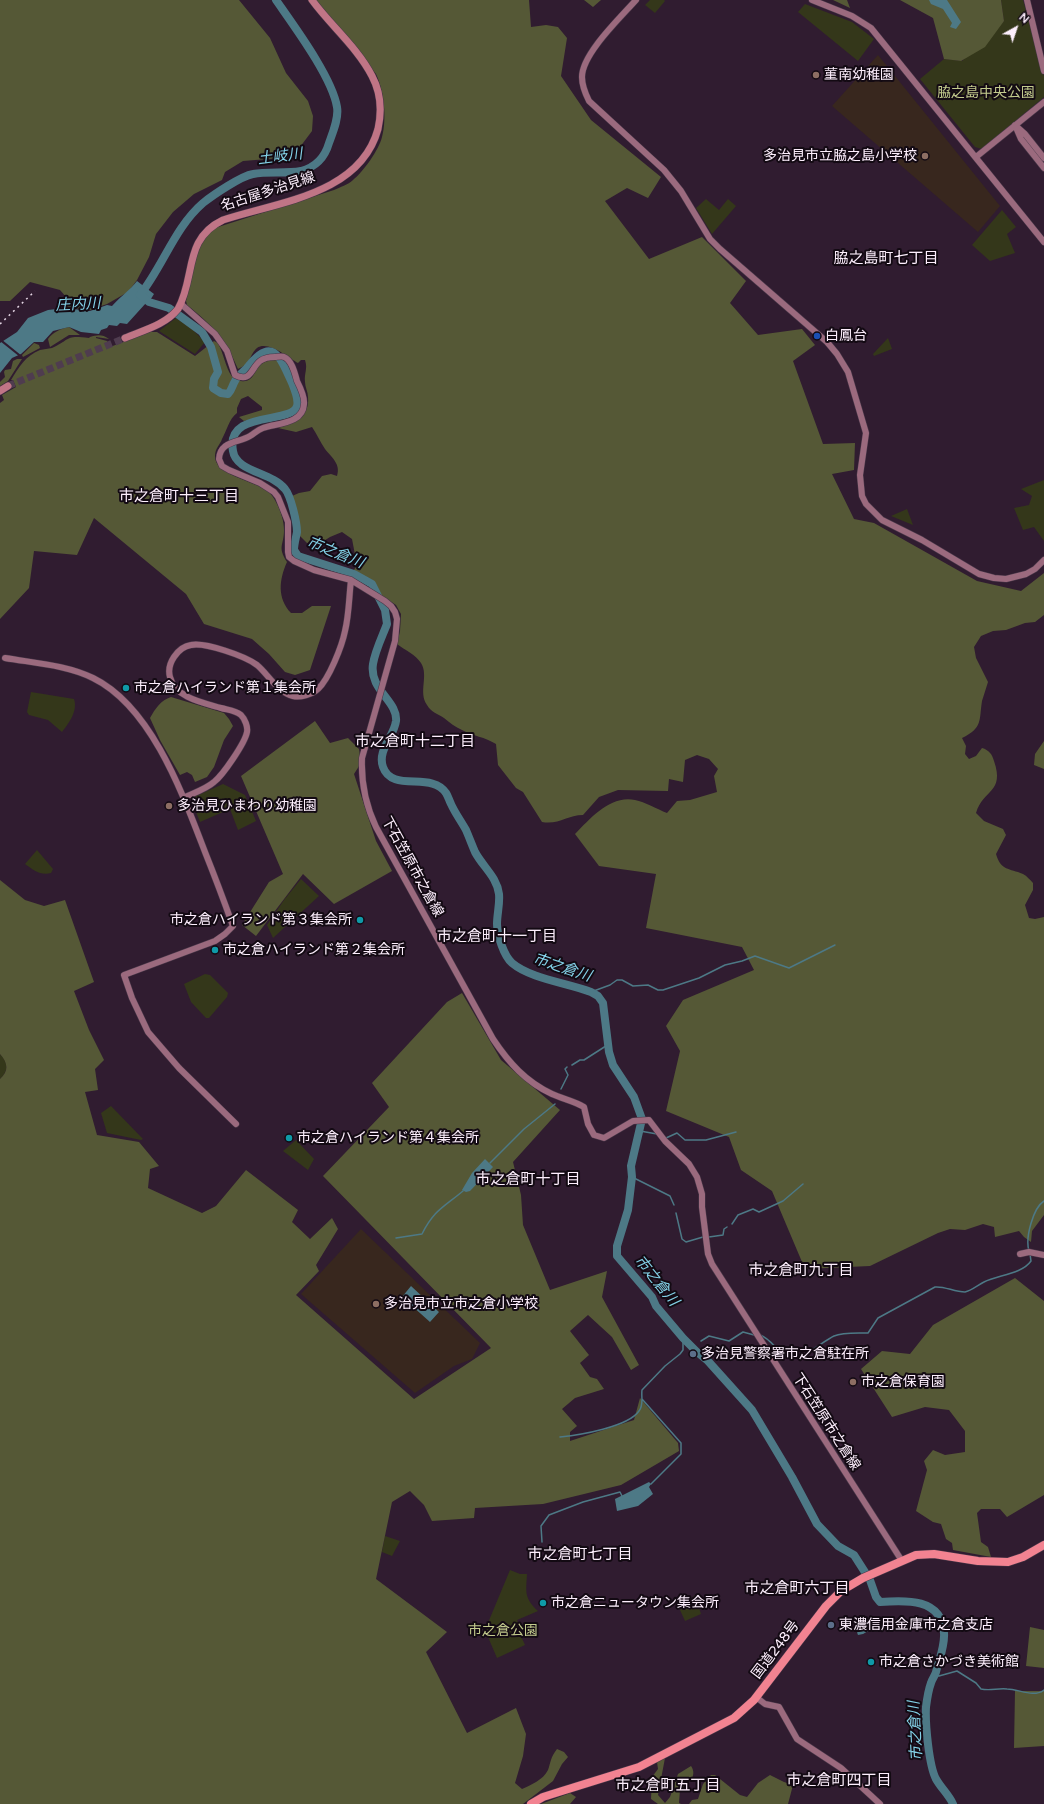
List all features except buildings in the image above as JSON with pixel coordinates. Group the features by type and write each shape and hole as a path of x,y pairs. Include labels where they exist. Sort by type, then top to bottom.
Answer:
{"highway":[{"name":"国道248号","path":"531,1804 543,1797 639,1767 734,1718 744,1711 756,1697 826,1606 841,1591 863,1578 916,1555 934,1554 978,1561 1008,1562 1023,1557 1044,1546"}],"main road":[{"name":"名古屋多治見線","path":"125,338 163,323 172,317 180,306 194,251 199,241 208,230 223,220 304,196 330,184 346,175 355,167 373,141 378,125 381,107 376,84 356,52 312,0"},
{"path":"0,391 8,386"}],"street":[{"path":"636,0 592,51 584,64 582,76 584,89 589,101 664,170 681,191 705,232 720,249 827,342 837,354 848,372 866,433 860,476 862,496 866,504 882,520 922,540 979,574 994,578 1016,577 1034,569 1044,560"},
{"path":"812,0 852,16 871,28 1044,242"},
{"path":"1027,0 1044,71"},
{"path":"976,157 1044,102"},
{"path":"1015,125 1026,134 1044,158"},
{"path":"1015,125 1021,139 1044,168"},
{"name":"下石笠原市之倉線","path":"180,306 215,334 227,351 235,375 241,378 247,377 252,373 259,362 274,357 284,357 289,361 292,367 304,402 303,408 296,418 286,423 264,428 250,436 226,445 219,454 219,459 222,466 260,482 274,492 281,502 288,522 289,557 294,561 314,570 351,580 391,606 397,619 394,641 362,758 362,786 369,812 376,828 494,1040 514,1068 527,1079 553,1095 584,1107 588,1124 594,1135 604,1138 633,1121 646,1119 649,1120 663,1139 689,1164 697,1178 702,1194 702,1207 710,1259 902,1561"},
{"path":"185,797 209,785 222,775 247,732 246,722 242,716 235,711 193,700 178,691 171,683 169,675 169,666 174,657 182,648 191,645 203,645 245,658 264,671 285,693 294,696 310,694 318,689 326,677 342,640 345,631 351,580"},
{"path":"5,658 69,670 93,678 114,692 135,711 146,726 185,797 233,926 215,941 124,975 132,998 148,1032 179,1068 236,1124"},
{"path":"1020,1254 1029,1252 1044,1255"},
{"path":"756,1697 765,1704 778,1707 798,1739 841,1768 880,1804"}],"shaded area":[{"name":"多治見市立脇之島小学校","path":"878,55 1000,206 978,232 832,106"},
{"name":"多治見市立市之倉小学校","path":"361,1229 480,1343 472,1359 454,1366 415,1393 301,1294"}],"green space":[{"path":"0,0 239,0 270,38 286,73 308,101 313,116 312,131 297,151 280,158 243,161 225,172 222,180 194,194 173,212 156,234 149,257 137,280 128,292 107,304 90,310 65,307 64,303 67,298 60,290 30,282 10,301 0,301"},
{"path":"316,0 529,0 531,27 546,25 558,27 567,38 561,76 591,120 661,177 648,198 627,188 605,201 649,259 702,237 746,281 730,303 758,335 802,329 815,345 793,361 823,444 855,443 854,470 832,474 854,519 874,523 977,581 1021,591 1044,573 1044,615 1035,622 1025,623 1006,630 993,631 981,636 974,647 976,658 988,682 982,701 979,723 974,731 962,738 966,746 965,754 969,759 976,756 982,748 988,751 992,756 997,771 997,779 992,790 979,805 976,813 984,821 1003,829 1006,835 996,854 998,859 1003,866 1023,874 1033,883 1033,890 1025,905 1029,918 1035,919 1044,917 1044,1215 1032,1231 1031,1242 1019,1231 995,1237 994,1227 983,1224 965,1230 950,1229 938,1233 870,1266 805,1269 772,1191 741,1170 729,1137 666,1111 680,1051 666,1026 683,1000 754,970 742,947 646,928 656,874 599,866 575,834 594,815 609,804 617,801 626,799 635,800 667,813 677,801 690,800 717,792 714,776 718,769 709,759 697,755 685,760 683,782 669,779 668,791 618,790 599,797 583,815 577,815 548,823 542,822 523,792 516,788 498,765 496,744 457,728 427,705 423,695 424,673 421,663 413,655 397,644 400,631 401,614 396,605 381,595 376,585 354,570 357,565 352,539 342,532 319,544 314,542 307,543 299,535 298,518 292,496 310,491 322,476 331,474 337,476 338,472 335,461 325,449 312,427 296,432 278,428 290,424 300,418 306,410 308,404 308,393 305,384 305,360 301,360 298,363 272,348 262,346 254,351 248,362 243,367 238,369 228,349 217,333 187,305 186,301 197,252 204,238 215,228 346,185 351,182 366,166 380,142 384,130 384,105 381,88 376,74"},
{"path":"584,0 601,0 593,7"},
{"path":"650,0 665,1 655,13 645,5"},
{"path":"833,0 847,0 850,8"},
{"path":"900,0 1001,0 1004,21 985,47 961,61 944,59 933,18"},
{"name":"脇之島中央公園","path":"1001,0 1023,0 1044,76 1044,97 982,149 975,147 920,79 944,59 962,61 1004,21"},
{"path":"805,4 852,22 874,39 858,61 798,12"},
{"path":"706,199 719,210 728,199 736,206 712,234 696,208"},
{"path":"1002,210 1016,227 1007,234 1015,253 990,261 972,245"},
{"path":"176,318 193,330 205,342 195,354 159,331"},
{"path":"69,327 80,335 69,335 50,347 48,339 52,334"},
{"path":"150,332 157,332 195,356 214,341 218,343 229,372 233,377 240,381 249,380 261,364 276,359 290,383 294,396 293,409 275,416 266,416 244,421 239,417 262,410 262,407 248,396 241,399 237,408 237,413 230,421 215,456 216,462 227,472 266,490 272,496 278,507 284,527 282,552 287,562 281,582 281,595 286,607 291,613 302,613 312,606 331,606 310,670 295,675 285,672 269,654 252,639 204,624 186,594 94,518 77,555 34,551 29,588 0,619 0,403 4,400 2,395 16,387 13,380 11,380 23,362 35,352 52,348 72,337 89,338 97,335 104,336 109,339 96,338 107,341 110,347"},
{"path":"888,338 892,349 874,356 873,354"},
{"path":"34,343 39,345 40,348 23,357 22,355"},
{"path":"22,359 8,381 0,386 0,382 5,377 5,370 11,369 13,361"},
{"path":"1044,480 1044,541 1034,527 1023,530 1014,508 1029,505 1032,496 1021,489"},
{"path":"907,509 913,525 891,516"},
{"path":"31,692 74,699 74,712 70,721 62,732 48,720 29,715 27,712"},
{"path":"171,697 224,713 233,726 224,740 214,767 207,777 195,782 192,775 187,772 180,775 160,740 150,718 161,703 167,698"},
{"path":"315,721 330,743 348,738 359,749 361,763 354,774 376,841 392,871 334,904 303,874 256,936 242,925 269,882 283,874 241,776"},
{"path":"1044,741 1044,769 1034,765 1035,754"},
{"path":"223,784 245,795 256,821 238,830 230,809 200,822 192,802 194,797"},
{"path":"37,850 53,869 51,873 40,873 25,864"},
{"path":"301,879 319,896 273,938 267,925"},
{"path":"0,880 25,900 44,906 65,900 94,982 74,991 89,1030 104,1060 95,1069 98,1090 85,1092 97,1135 139,1142 159,1166 150,1169 148,1188 202,1213 216,1206 246,1170 298,1210 292,1222 310,1239 332,1218 338,1229 316,1265 319,1271 296,1295 414,1399 491,1348 323,1176 389,1107 372,1083 447,1002 462,993 501,1060 560,1110 513,1162 521,1195 523,1225 550,1290 607,1271 602,1297 639,1365 631,1370 612,1337 588,1315 570,1331 589,1355 580,1363 590,1377 597,1379 604,1389 575,1398 562,1409 577,1426 570,1432 570,1441 634,1420 640,1398 678,1443 679,1451 621,1485 543,1504 475,1508 474,1518 432,1521 424,1505 410,1491 392,1502 376,1579 447,1632 426,1652 467,1733 516,1708 526,1734 523,1756 515,1783 522,1789 540,1779 546,1774 552,1757 557,1749 564,1752 568,1757 562,1764 553,1781 523,1804 0,1804 0,1079 5,1073 6,1064 0,1054"},
{"path":"205,974 210,975 228,993 227,997 209,1018 206,1018 191,1002 184,984"},
{"path":"0,1054 5,1060 6,1070 0,1079"},
{"path":"111,1106 143,1139 141,1140 107,1133 101,1113"},
{"path":"296,1140 314,1159 308,1170 283,1151"},
{"path":"1015,1278 1044,1301 1044,1495 1007,1517 1000,1509 981,1509 977,1513 981,1542 988,1547 991,1557 953,1550 952,1543 946,1539 941,1524 933,1522 916,1511 927,1470 924,1461 933,1450 945,1455 965,1452 965,1431 949,1410 925,1407 892,1417 861,1369 882,1351 910,1354 933,1325"},
{"path":"385,1536 400,1541 392,1556 382,1552"},
{"name":"市之倉公園","path":"510,1570 520,1574 527,1574 526,1586 528,1598 538,1611 517,1620 521,1630 519,1632 525,1645 497,1658 485,1630"},
{"path":"695,1595 701,1614 685,1621 680,1610"},
{"path":"1030,1627 1044,1630 1044,1668 1026,1666"},
{"path":"1015,1691 1044,1691 1044,1746 1014,1748"},
{"path":"665,1758 658,1795 665,1803 670,1797 678,1774 691,1766 693,1770 691,1780 680,1790 679,1803 681,1804 658,1804 651,1799 652,1777 658,1769 657,1762"},
{"path":"711,1775 715,1775 740,1795 747,1797 758,1783 770,1775 793,1785 788,1804 689,1804 692,1800 698,1799 703,1784"},
{"path":"570,1793 576,1797 570,1804 541,1804"}],"water":[{"path":"929,0 947,0 961,22 956,29 950,27 952,23 943,9 931,4"},
{"path":"137,281 154,294 149,302 146,303 127,324 120,323 117,326 109,325 107,328 101,330 99,334 81,332 69,327 53,331 43,342 34,342 21,354 12,358 0,373 0,343 17,332 28,318 48,310 65,308 90,311 107,305 112,306"},
{"path":"485,1159 493,1167 470,1191 466,1192 462,1190 472,1173"},
{"path":"411,1286 439,1312 430,1322 402,1297"},
{"path":"649,1482 651,1484 649,1487 653,1494 638,1506 617,1511 615,1499"},
{"path":"872,1624 872,1629 858,1635 855,1627 857,1625"}],"pier":[{"path":"1,339 22,356 20,357 0,341"}],"waterway":[{"name":"土岐川","path":"140,295 156,272 185,223 193,213 213,195 248,175 301,171 311,167 319,161 325,153 337,116 337,107 334,95 328,81 302,37 276,0"},
{"name":"市之倉川","path":"141,295 149,302 169,308 202,332 211,347 218,372 214,379 213,388 221,393 228,394 237,377 263,353 269,351 274,353 283,365 295,391 297,406 292,412 248,423 239,429 233,438 233,451 236,458 247,468 279,483 287,492 296,522 297,532 294,550 298,556 354,574 372,584 385,610 387,624 375,654 373,673 379,688 393,707 396,721 395,727 382,755 383,767 388,775 395,779 432,783 440,787 446,793 454,811 466,830 475,852 496,882 499,894 497,929 506,956 512,963 529,973 591,992 598,996 603,1003 609,1052 613,1065 634,1097 642,1119 631,1166 632,1177 628,1210 617,1246 617,1256 652,1297 656,1306 683,1338 708,1361 752,1410 792,1477 817,1524 838,1546 854,1555 870,1580 876,1597 880,1602 901,1601 921,1604 930,1607 937,1613 942,1622 944,1643 936,1672 928,1692 926,1723 931,1765 936,1779 953,1804"},
{"path":"591,992 610,985 617,980 622,980 633,986 648,985 658,990 663,990 699,978 725,965 755,956 789,968 835,945"},
{"path":"572,1065 580,1060 584,1060 609,1044"},
{"path":"561,1089 568,1075 565,1069 567,1067"},
{"path":"490,1163 524,1129 555,1104"},
{"path":"640,1131 657,1134"},
{"path":"666,1138 677,1133 685,1140 706,1140 736,1132"},
{"path":"632,1177 670,1196 674,1205"},
{"path":"732,1224 738,1215 753,1209 759,1212 783,1201 803,1184"},
{"path":"396,1238 422,1234 435,1214 463,1191"},
{"path":"1029,1251 1028,1239 1033,1216 1044,1201"},
{"path":"676,1213 682,1239 686,1242 703,1237"},
{"path":"709,1237 723,1235 724,1229 727,1227"},
{"path":"760,1335 786,1356 790,1358 800,1357 834,1336 850,1333 868,1333 878,1318 935,1287 965,1292 984,1282 1016,1272 1031,1261 1030,1254"},
{"path":"701,1341 709,1336 729,1341 743,1332 754,1335"},
{"path":"560,1437 614,1426 633,1417 641,1409 642,1390 665,1366 680,1354 683,1350 683,1338"},
{"path":"642,1399 681,1443 681,1454 651,1484"},
{"path":"542,1542 541,1526 549,1515 583,1502 620,1492 622,1496"},
{"path":"935,1674 939,1676 957,1671 984,1690 1012,1689 1031,1693 1044,1690"}],"tunnel":[{"path":"8,386 125,338"}],"railway":[{"path":"0,324 35,291"}],"place":[{"name":"菫南幼稚園","path":"816,75"},
{"name":"多治見市立脇之島小学校","path":"925,156"},
{"name":"白鳳台","path":"817,336"},
{"name":"市之倉ハイランド第１集会所","path":"126,688"},
{"name":"多治見ひまわり幼稚園","path":"169,806"},
{"name":"市之倉ハイランド第３集会所","path":"360,920"},
{"name":"市之倉ハイランド第２集会所","path":"215,950"},
{"name":"市之倉ハイランド第４集会所","path":"289,1138"},
{"name":"多治見市立市之倉小学校","path":"376,1304"},
{"name":"多治見警察署市之倉駐在所","path":"693,1354"},
{"name":"市之倉保育園","path":"853,1382"},
{"name":"市之倉ニュータウン集会所","path":"543,1603"},
{"name":"東濃信用金庫市之倉支店","path":"831,1625"},
{"name":"市之倉さかづき美術館","path":"871,1662"}],"district":[{"name":"脇之島町七丁目","path":"886,259"},
{"name":"市之倉町十三丁目","path":"179,497"},
{"name":"市之倉町十二丁目","path":"415,742"},
{"name":"市之倉町十一丁目","path":"497,937"},
{"name":"市之倉町十丁目","path":"528,1180"},
{"name":"市之倉町九丁目","path":"801,1271"},
{"name":"市之倉町七丁目","path":"580,1555"},
{"name":"市之倉町六丁目","path":"797,1589"},
{"name":"市之倉町四丁目","path":"839,1781"},
{"name":"市之倉町五丁目","path":"668,1786"}],"water label":[{"name":"庄内川","path":"78,305"}]}
